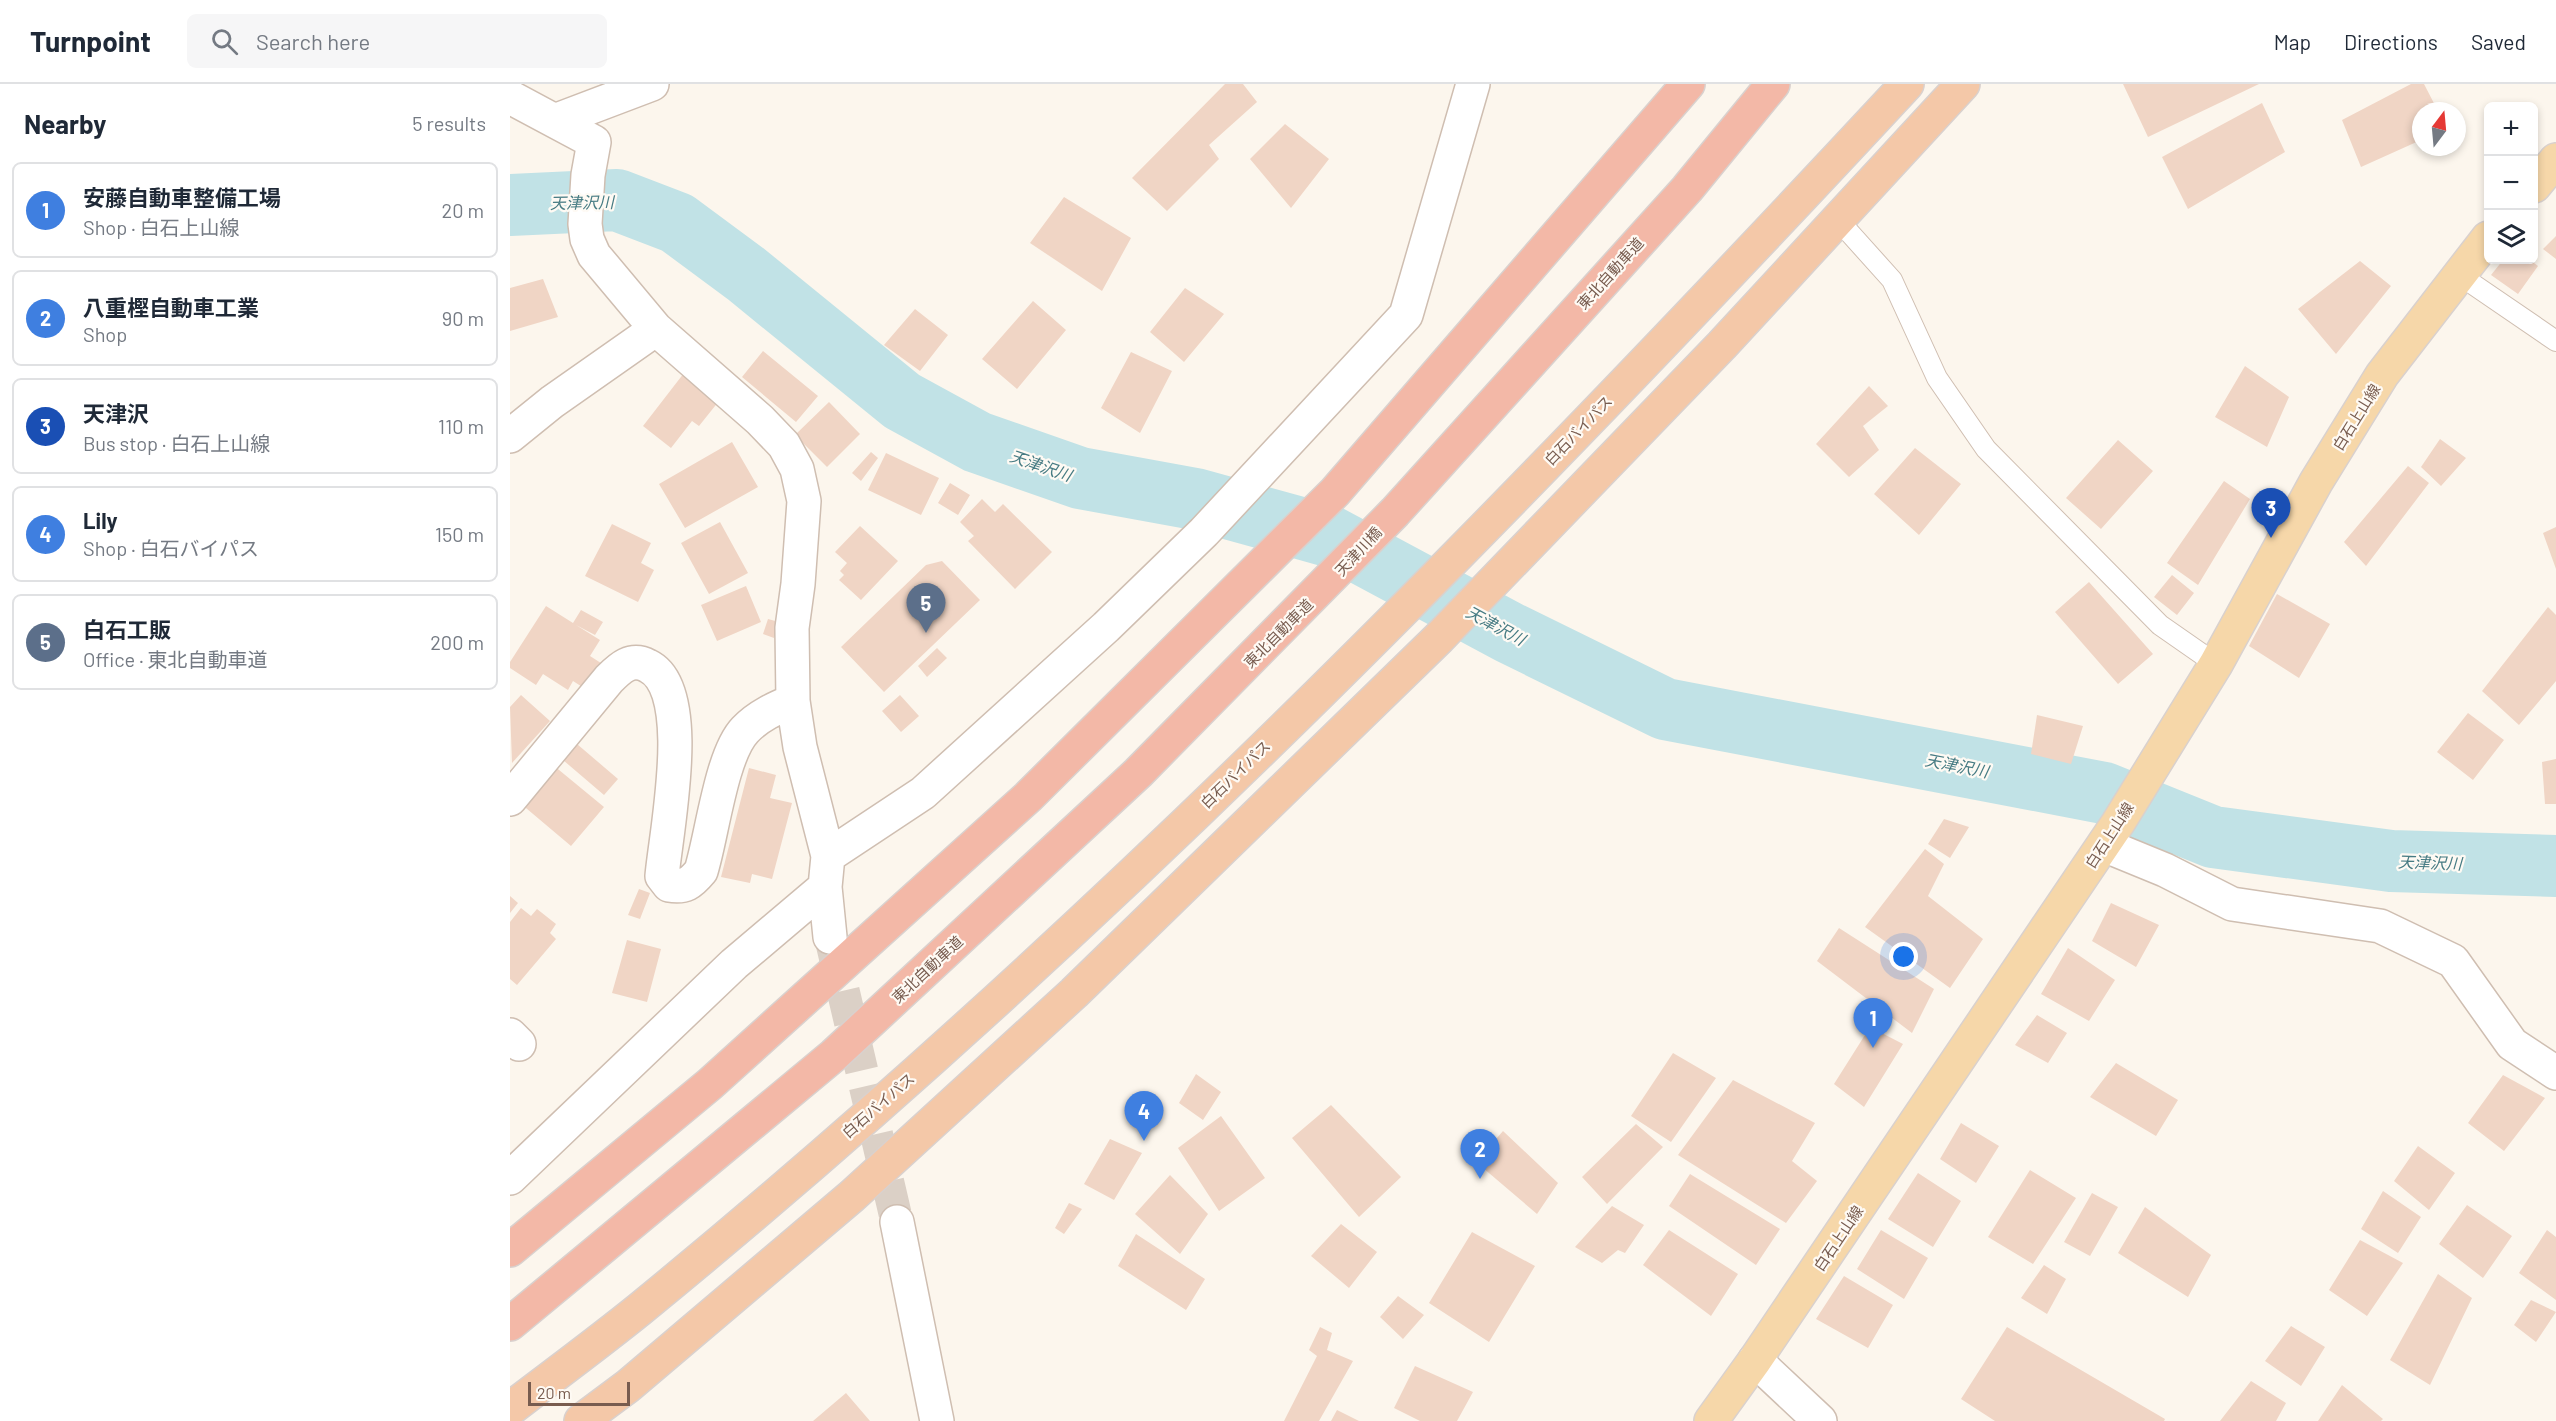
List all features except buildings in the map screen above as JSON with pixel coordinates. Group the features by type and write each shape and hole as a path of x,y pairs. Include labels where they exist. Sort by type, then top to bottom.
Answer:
{"highway":[{"path":"510,1250 710,1084 1028,797 1335,492 1688,84"},
{"name":"東北自動車道","path":"1395,512 1687,189 1773,84"},
{"name":"白石バイパス","path":"510,1409 639,1310 910,1078 1192,816 1468,543 1757,245 1907,84"},
{"path":"581,1421 628,1386 852,1196 1057,1008 1439,639 1839,221 1963,84"},
{"name":"天津川橋","path":"1321,590 1395,512"},
{"name":"東北自動車道","path":"510,1324 834,1055 1138,773 1321,590"}],"main road":[{"path":"2538,181 2556,160"},
{"name":"白石上山線","path":"1711,1421 1755,1360 2111,834 2216,664 2316,482 2376,384 2484,243"}],"street":[{"path":"557,120 652,84"},
{"path":"510,1178 827,872 923,793 1106,627 1204,532 1406,315 1473,84"},
{"path":"510,97 557,120 594,142 588,175 585,224 587,239 594,255 656,329 760,420 784,445 797,469 804,501 798,584 792,628 793,702 800,747 827,872 830,937"},
{"path":"510,436 552,402 656,329"},
{"path":"510,799 609,679 623,666 633,662 655,669 670,690 673,719 673,797 662,876 669,885 680,887 691,883 701,871 733,750 744,730 773,710 793,702"},
{"path":"2111,834 2165,870 2232,904 2380,926 2453,961 2512,1044 2556,1073"},
{"path":"897,1222 937,1421"},
{"path":"1755,1360 1820,1421"}],"lane":[{"path":"1839,221 1892,280 1937,378 1986,449 2160,625 2216,664"},
{"path":"2458,274 2556,341"}],"waterway":[{"name":"天津沢川","path":"510,205 617,200 677,223 746,274 902,401 977,442 1080,478 1195,499 1329,536 1510,633 1665,709 2104,793 2213,837 2391,861 2556,866"}],"tunnel":[{"path":"832,943 897,1222"}],"place":[{"name":"天津沢","path":"2271,538"},
{"name":"白石工販","path":"926,633"},
{"name":"安藤自動車整備工場","path":"1873,1048"},
{"name":"Lily","path":"1144,1141"},
{"name":"八重樫自動車工業","path":"1480,1179"}]}
